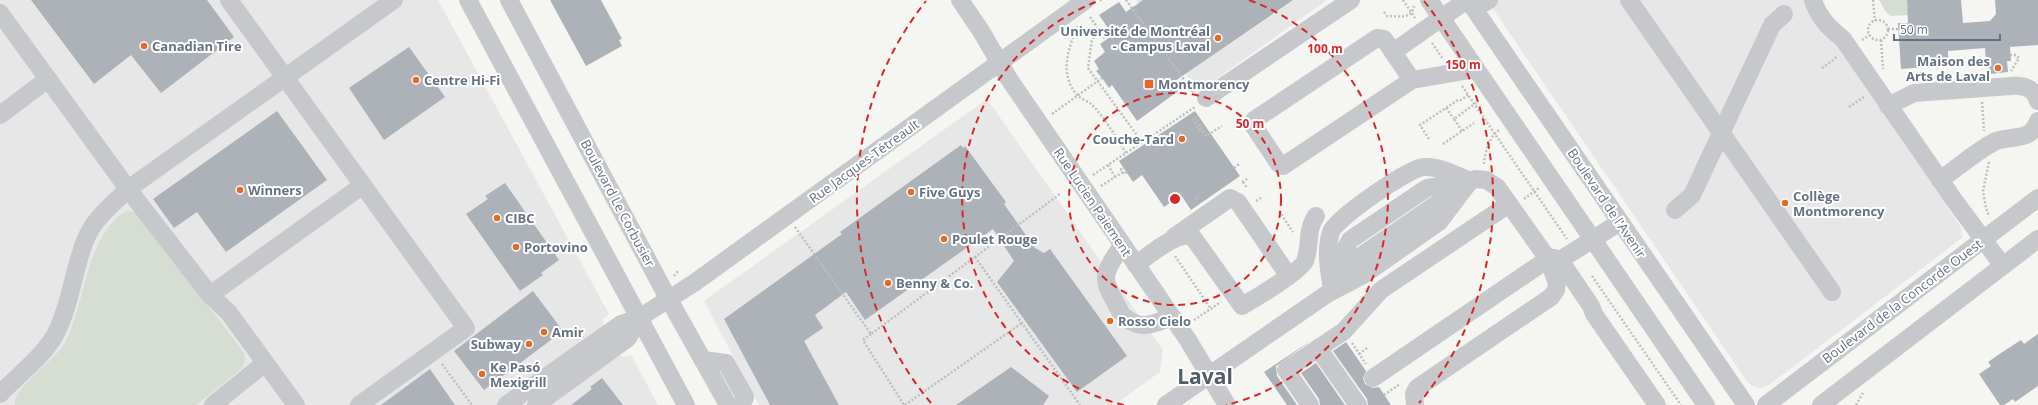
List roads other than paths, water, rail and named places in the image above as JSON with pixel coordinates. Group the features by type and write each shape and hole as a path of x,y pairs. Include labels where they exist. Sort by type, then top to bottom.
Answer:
{"street":[{"path":"229,0 466,328 359,405"},
{"path":"0,394 39,356 55,335 66,311 80,254 89,233 101,215 128,189 394,0"},
{"path":"468,0 686,405"},
{"name":"Boulevard Le Corbusier","path":"509,0 728,405"},
{"name":"Rue Lucien Paiement","path":"960,0 1000,63 1122,246 1188,340 1227,405"},
{"path":"1201,99 1351,0"},
{"path":"1393,52 1468,0"},
{"name":"Boulevard de l'Avenir","path":"1468,0 1746,405"},
{"path":"1472,0 1486,2 1489,0"},
{"path":"1630,0 1721,134 1832,292"},
{"path":"1813,0 1815,8 1827,25 1842,39 1940,180 2003,266"},
{"path":"1823,0 1836,19 1842,39"},
{"path":"1421,3 1441,18 1706,405"},
{"name":"Rue Jacques-Tétreault","path":"584,360 621,324 639,318 670,299 1000,63 1088,9"},
{"path":"0,13 128,189 210,295 229,313 296,405"},
{"path":"1675,210 1692,195 1772,25 1784,14"},
{"path":"1412,80 1384,39 1377,38 1252,122 1254,128 1279,164 1283,166 1412,80 1476,69"},
{"path":"0,115 48,79"},
{"path":"1888,106 1914,93 2020,85 2032,91 2038,101"},
{"path":"1940,180 1995,142 2026,136 2033,130 2038,121"},
{"path":"1332,290 1328,262 1330,232 1335,224 1345,216 1402,176 1418,168 1440,169 1470,181"},
{"path":"1332,290 1340,272 1345,249 1350,240 1427,188 1481,179 1492,182 1517,202 1554,260 1591,306 1594,314 1657,405"},
{"path":"1166,405 1332,290 1356,269 1440,211 1470,181"},
{"path":"210,295 363,185"},
{"path":"1171,246 1177,233 1234,191 1245,200 1260,224 1260,234 1288,275"},
{"name":"Boulevard de la Concorde Ouest","path":"1766,405 2038,198"},
{"path":"1310,405 1286,370 1347,328 1380,290 1517,202"},
{"path":"1136,265 1171,246 1186,235 1195,237 1242,306 1304,264 1307,256 1311,224 1316,216"},
{"path":"1371,373 1554,260 1593,240 1620,222"},
{"path":"1821,405 2038,239"},
{"path":"1122,246 1109,264 1105,275 1107,287 1123,315 1134,325 1150,325 1172,317"},
{"path":"1415,405 1414,394 1417,388 1551,297 1556,290 1558,283 1554,260"},
{"path":"1318,348 1358,405"},
{"path":"506,405 584,360"},
{"path":"536,405 584,360"},
{"path":"703,360 726,363 745,397 742,405"},
{"path":"213,405 265,363"}],"place":[{"name":"Université de Montréal - Campus Laval","path":"1218,38"},
{"name":"Canadian Tire","path":"144,46"},
{"name":"Maison des Arts de Laval","path":"1998,68"},
{"name":"Centre Hi-Fi","path":"416,80"},
{"name":"Montmorency","path":"1149,84"},
{"name":"Couche-Tard","path":"1182,139"},
{"name":"Winners","path":"240,190"},
{"name":"Five Guys","path":"911,192"},
{"name":"Collège Montmorency","path":"1785,203"},
{"name":"CIBC","path":"497,218"},
{"name":"Poulet Rouge","path":"944,239"},
{"name":"Portovino","path":"516,247"},
{"name":"Benny & Co.","path":"888,283"},
{"name":"Rosso Cielo","path":"1110,321"},
{"name":"Amir","path":"544,332"},
{"name":"Subway","path":"529,344"},
{"name":"Ke Pasó Mexigrill","path":"482,374"}],"district":[{"name":"Laval","path":"1205,377"}]}
